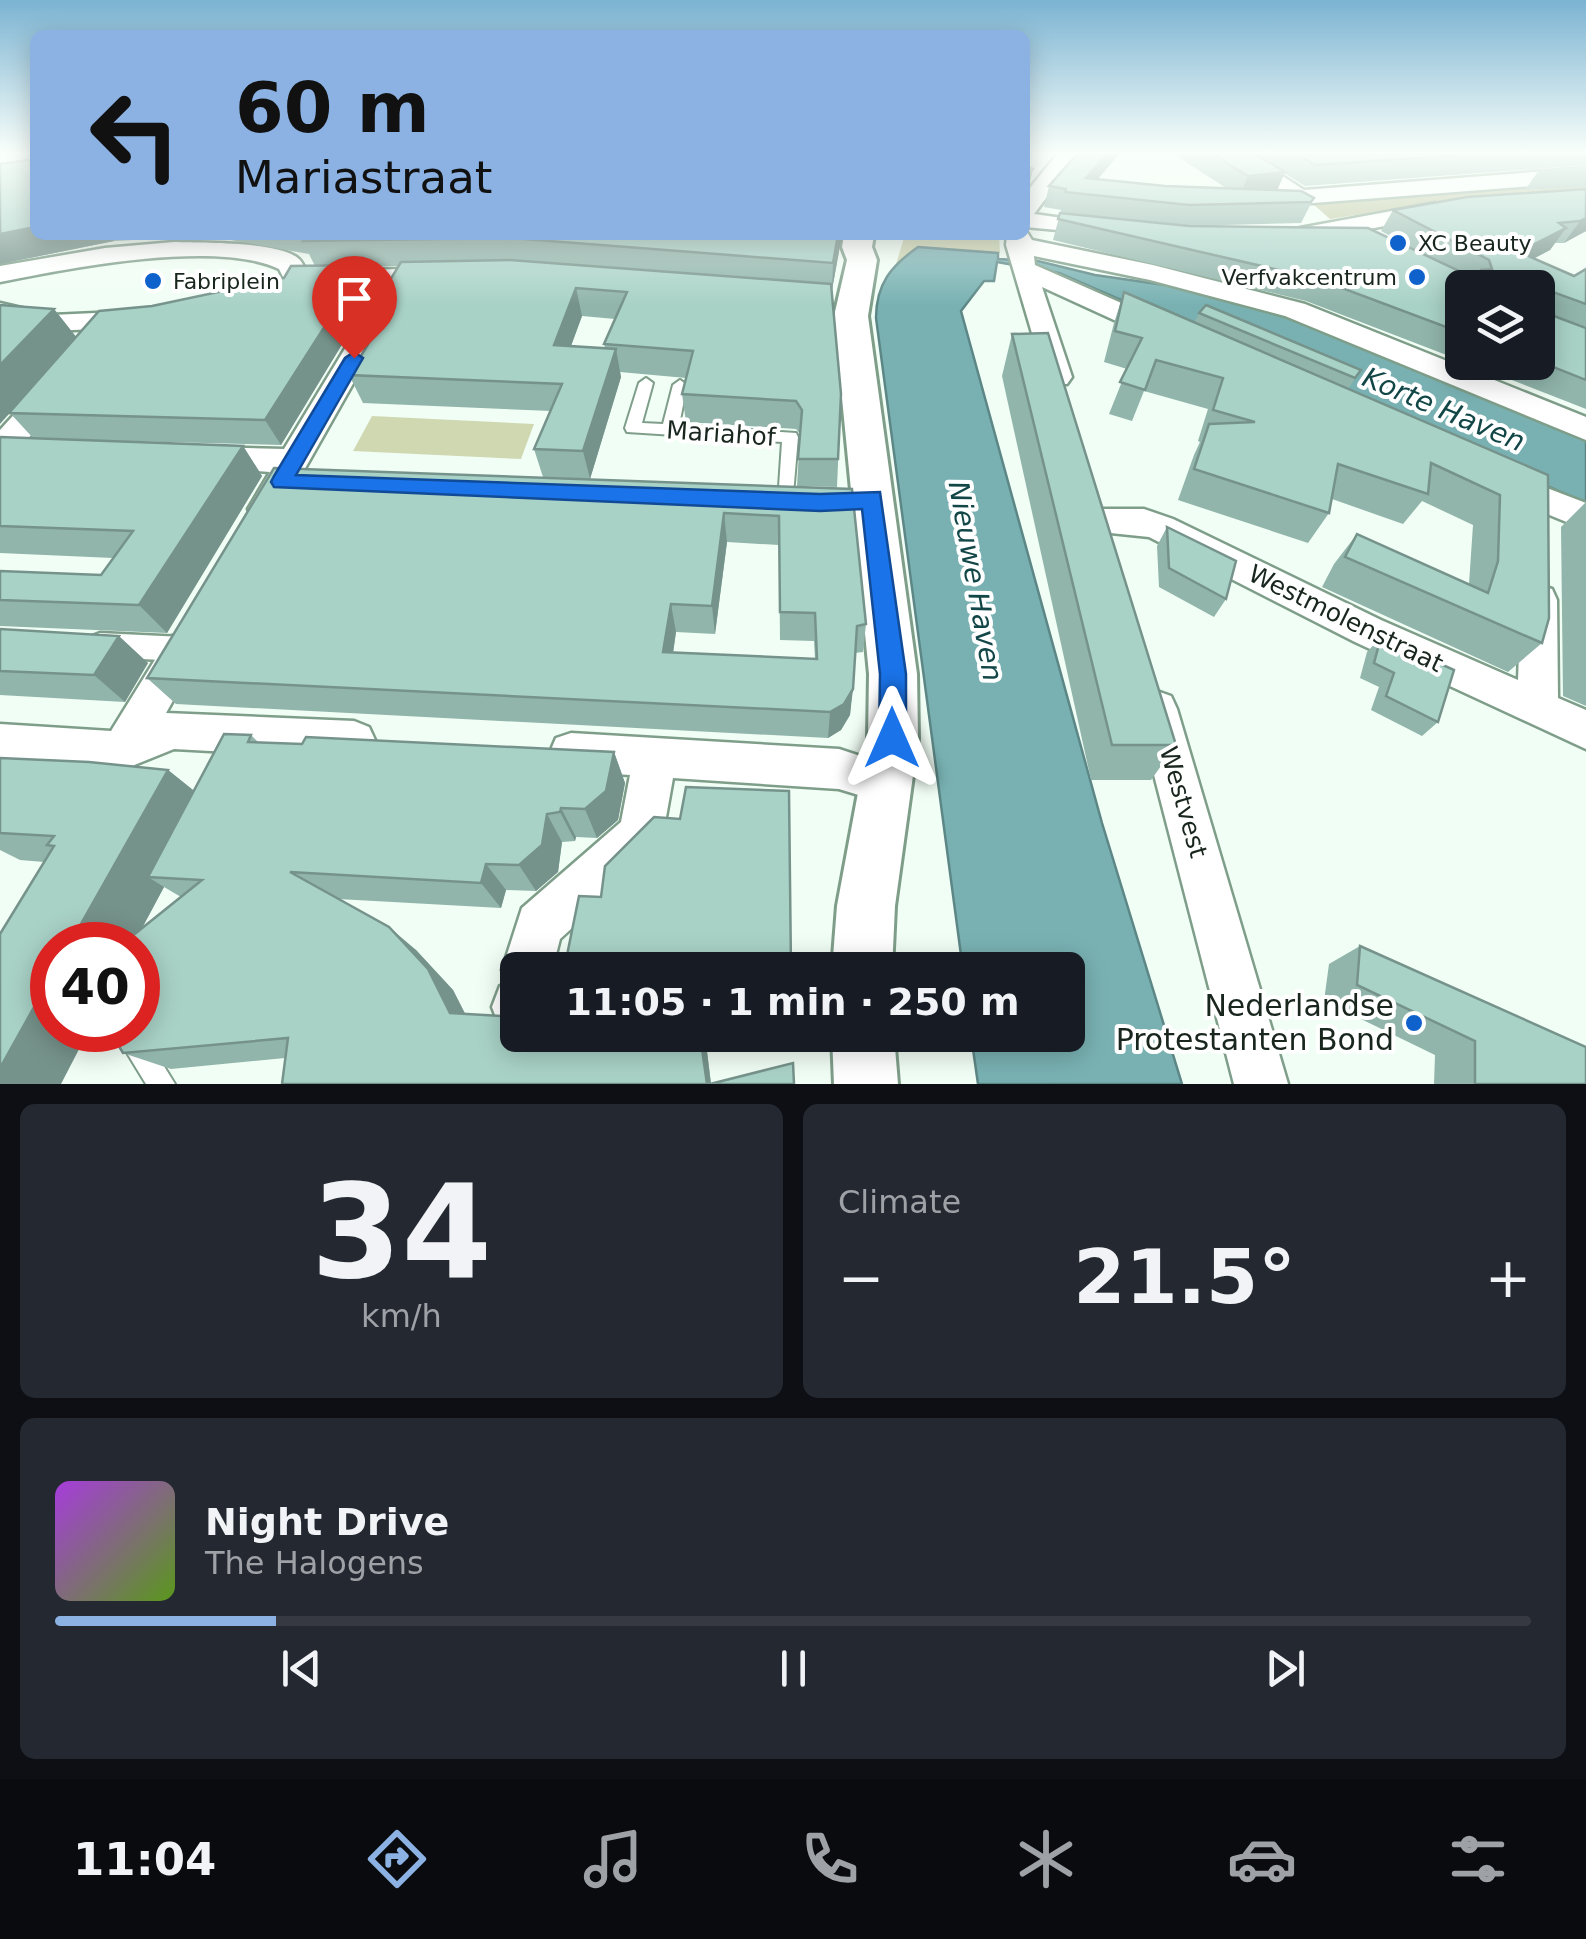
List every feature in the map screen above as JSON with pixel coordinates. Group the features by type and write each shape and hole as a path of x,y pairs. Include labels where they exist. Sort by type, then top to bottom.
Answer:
{"street":[{"path":"1266,237 1342,228 1454,207 1504,204"},
{"path":"1342,228 1376,246"},
{"path":"1021,242 1135,234"},
{"path":"1021,242 1183,340"},
{"path":"1021,242 1067,410"},
{"path":"1021,242 1295,310 1586,428"},
{"path":"863,952 866,906 892,738 893,674 843,501 851,316 837,300 866,243"},
{"path":"0,274 111,252 216,248 280,260 290,265 296,280"},
{"path":"245,304 280,292 296,280 463,276"},
{"path":"252,532 298,475 401,277"},
{"path":"0,310 52,323 159,318"},
{"path":"0,451 113,320"},
{"path":"0,451 40,453"},
{"path":"177,458 298,475"},
{"path":"1487,476 1586,517"},
{"path":"749,500 843,501"},
{"path":"1538,706 1540,500"},
{"name":"Westmolenstraat","path":"1114,560 1097,503 1162,528 1368,631 1586,730"},
{"path":"122,752 203,615"},
{"path":"73,643 183,648"},
{"name":"Westvest","path":"1146,673 1260,1084"},
{"path":"0,743 122,752 172,730 252,743 396,742"},
{"path":"535,750 838,768 885,783"},
{"path":"532,952 539,925 641,834 655,757"},
{"path":"865,1052 866,1084"}],"lane":[{"name":"Mariahof","path":"646,384 633,428 790,437 786,502"},
{"path":"670,430 680,385"},
{"path":"141,1052 162,1084"}],"green space":[{"path":"1313,204 1317,204 1429,204 1330,219"},
{"path":"903,240 999,240 1000,253 932,250 896,264"},
{"path":"372,416 534,424 521,459 353,451"}],"water":[{"path":"918,247 998,253 998,259 1038,261 1095,275 1179,287 1290,316 1586,437 1586,503 1059,273 997,262 994,281 984,281 961,311 1102,823 1182,1084 978,1084 973,1052 1085,1052 1085,952 961,952 876,318 882,286 900,261"}],"building":[{"path":"0,204 30,204 30,228 0,234"},
{"path":"1430,204 1586,204 1586,218 1559,223 1566,228 1519,252 1574,276 1586,269 1586,304 1555,293 1555,270 1481,270 1492,269 1489,260 1393,210"},
{"path":"1060,213 1189,226 1368,228 1457,270 1445,270 1445,327 1318,279 1058,219"},
{"path":"537,240 837,240 833,263"},
{"path":"510,260 831,284 841,394 838,459 798,459 802,410 796,401 682,394 693,351 604,344 627,292 576,288 554,345 616,349 583,451 534,449 562,384 349,375 375,333 358,333 401,262"},
{"path":"364,265 265,420 9,413 99,311 152,306 284,278 291,266"},
{"path":"1124,292 1548,475 1549,618 1542,643 1345,557 1357,534 1488,593 1498,561 1500,495 1431,463 1428,494 1338,464 1329,513 1194,469 1209,424 1255,422 1213,410 1223,378 1156,360 1145,390 1120,382 1142,338 1115,331"},
{"path":"0,305 54,309 0,365"},
{"path":"1206,305 1361,370 1355,378 1199,313"},
{"path":"1555,316 1586,328 1586,380 1555,368"},
{"path":"1048,333 1176,745 1112,745 1012,334"},
{"path":"0,437 243,446 139,605 0,600 0,571 101,575 133,531 0,526"},
{"path":"274,468 852,489 866,624 857,626 853,689 844,704 830,712 147,678","holes":["724,513 779,516 780,612 815,613 817,659 663,652 671,604 712,606"]},
{"path":"1167,527 1236,561 1226,599 1169,568"},
{"path":"0,629 119,636 94,675 0,671"},
{"path":"1381,637 1454,670 1438,722 1386,696 1394,673 1374,663"},
{"path":"224,734 251,735 248,742 302,744 306,737 614,752 606,791 585,809 561,808 560,812 547,814 542,845 519,865 486,864 481,883 290,872 389,927 428,969 450,1013 500,1016 500,1052 702,1052 707,1084 282,1084 288,1038 160,1050 160,922 150,922 202,880 148,877"},
{"path":"0,758 168,770 82,922 30,922 30,1014 0,1068 0,934 54,846 47,845 54,836 0,833"},
{"path":"686,787 789,791 791,952 568,952 579,896 601,897 605,866 654,817 680,819"},
{"path":"1360,946 1586,1047 1586,1084 1475,1084 1475,1041 1357,985"},
{"path":"793,1063 794,1084 710,1084"}],"place":[{"name":"XC Beauty","path":"1398,243"},
{"name":"Verfvakcentrum","path":"1417,277"},
{"name":"Fabriplein","path":"153,281"},
{"name":"Nederlandse Protestanten Bond","path":"1414,1023"}],"route":[{"path":"354,358 282,482 854,503 872,498 893,674 892,738"}],"water label":[{"name":"Korte Haven","path":"1444,409"},
{"name":"Nieuwe Haven","path":"976,581"}]}
